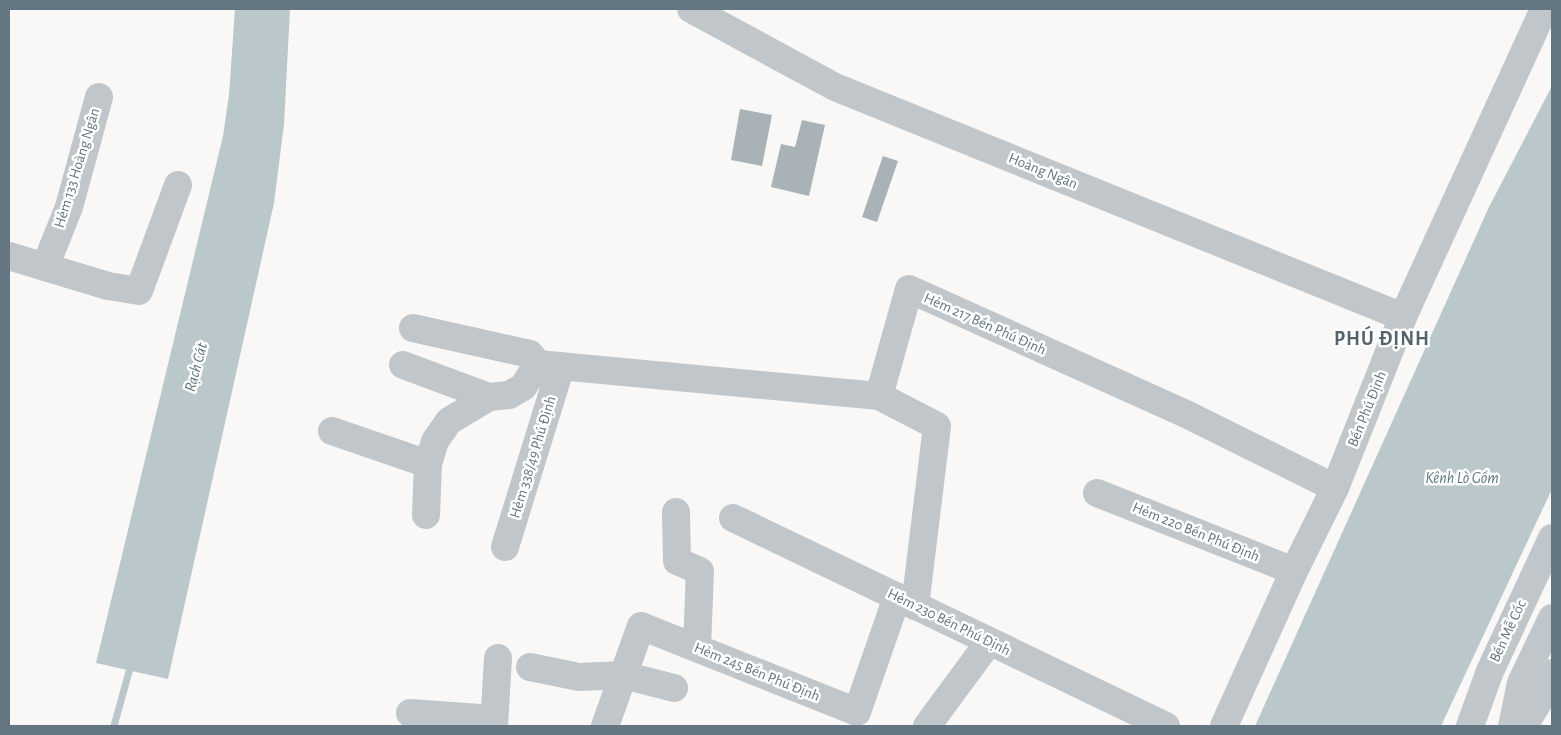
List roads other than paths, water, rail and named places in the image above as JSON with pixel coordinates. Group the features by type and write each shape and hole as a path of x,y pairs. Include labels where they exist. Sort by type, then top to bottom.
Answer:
{"street":[{"name":"Hoàng Ngân","path":"691,9 836,87 1403,317"},
{"name":"Bến Phú Định","path":"1224,726 1294,571 1336,488 1403,317 1544,9"},
{"name":"Hẻm 133 Hoàng Ngân","path":"45,267 69,207 99,97"},
{"path":"9,256 108,286 139,291 178,185"},
{"name":"Hẻm 217 Bến Phú Định","path":"879,396 909,290 1186,414 1336,488"},
{"path":"413,328 530,354 550,365 879,396 937,426 906,602"},
{"path":"402,365 489,397"},
{"path":"426,515 428,464 435,441 449,421 489,397 509,395 523,387 550,365"},
{"name":"Hẻm 338/49 Phú Định","path":"505,547 550,365"},
{"path":"332,431 428,464"},
{"name":"Hẻm 220 Bến Phú Định","path":"1097,493 1294,571"},
{"path":"676,512 677,560 700,571 697,647"},
{"name":"Hẻm 230 Bến Phú Định","path":"733,518 1166,726"},
{"name":"Bến Mễ Cốc","path":"1470,726 1490,671 1552,538"},
{"name":"Hẻm 245 Bến Phú Định","path":"605,726 641,626 858,712 906,602"},
{"path":"1512,726 1522,683 1552,618"},
{"path":"927,726 989,642"},
{"path":"410,713 494,722 498,658"},
{"path":"530,667 579,677 623,676 674,688"},
{"path":"1524,726 1552,674"},
{"path":"1476,726 1522,683"}],"water":[{"path":"235,9 290,9 284,124 274,203 168,679 96,663 223,136 229,95"},
{"name":"Kênh Lò Gốm","path":"1552,86 1552,489 1441,726 1255,726 1489,207"}],"waterway":[{"name":"Rạch Cát","path":"114,726 132,661"}],"district":[{"name":"PHÚ ĐỊNH","path":"1382,339"}]}
